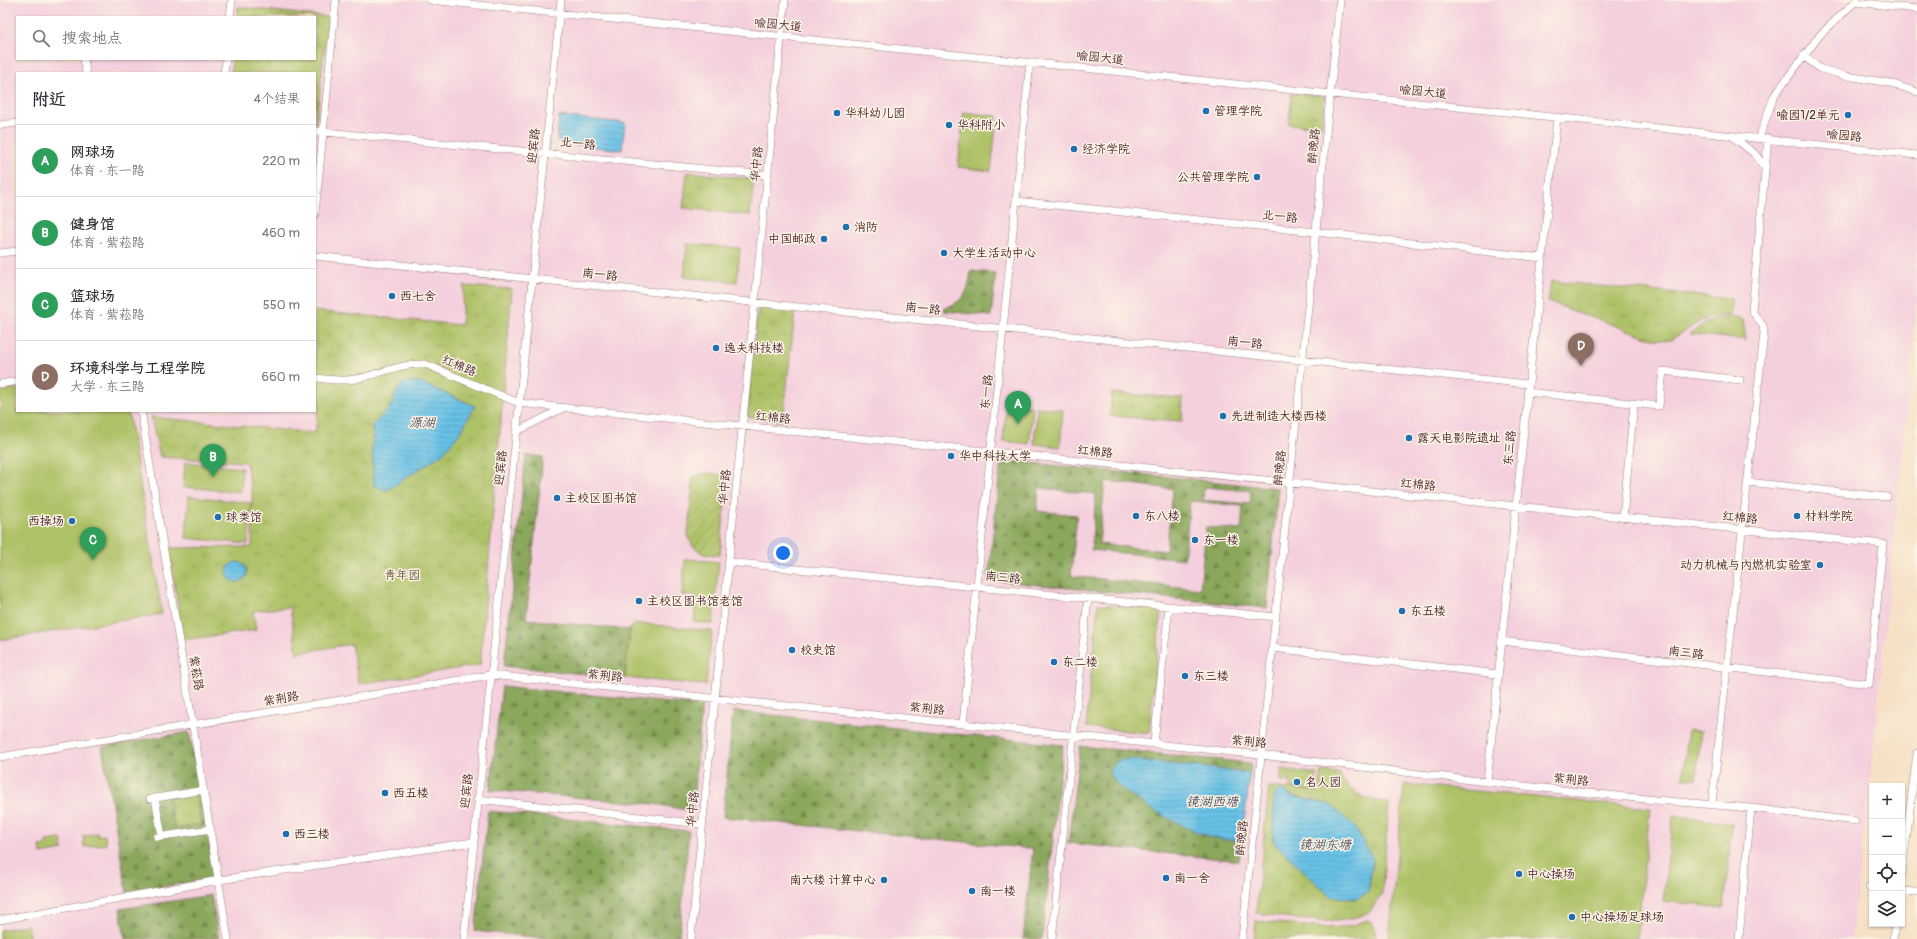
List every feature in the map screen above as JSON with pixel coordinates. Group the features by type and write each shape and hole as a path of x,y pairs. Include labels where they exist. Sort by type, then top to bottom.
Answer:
{"street":[{"path":"230,16 232,0"},
{"path":"316,193 319,131 336,0"},
{"name":"喻园大道","path":"430,0 484,3 559,13 1768,138"},
{"name":"迎宾路","path":"464,939 477,799 561,0"},
{"name":"华中路","path":"691,939 785,0"},
{"name":"醉晚路","path":"1242,939 1340,0"},
{"path":"1759,138 1774,96 1820,35 1856,1 1917,9"},
{"path":"1803,56 1821,69 1847,76 1890,83 1917,92"},
{"path":"84,60 86,72"},
{"path":"224,72 226,60"},
{"name":"东一路","path":"963,724 1030,62"},
{"name":"东三路","path":"1487,782 1557,117"},
{"path":"0,126 16,123"},
{"name":"北一路","path":"319,131 767,175"},
{"path":"1730,135 1755,154 1765,168"},
{"path":"1712,804 1728,669 1741,529 1764,333 1763,326 1752,311 1768,138"},
{"name":"喻园路","path":"1768,138 1917,155"},
{"name":"北一路","path":"1016,201 1316,232 1542,258"},
{"path":"0,253 16,250"},
{"name":"南一路","path":"316,256 1528,384"},
{"name":"红棉路","path":"316,378 345,380 356,379 402,365 412,363 425,364 519,403 1883,544 1869,684"},
{"path":"1527,392 1659,406 1663,371 1740,380"},
{"path":"0,384 16,381"},
{"path":"1623,518 1634,404"},
{"path":"516,432 563,408"},
{"name":"紫菘路","path":"141,412 228,939"},
{"path":"1747,482 1887,497"},
{"name":"南三路","path":"728,562 1276,617"},
{"path":"1052,939 1088,598"},
{"path":"1154,744 1169,606"},
{"name":"南三路","path":"1501,641 1728,669 1869,684"},
{"path":"1272,648 1498,674"},
{"name":"紫荆路","path":"0,758 490,675 1261,755 1487,782 1654,800 1751,808 1855,822"},
{"path":"1904,855 1917,753"},
{"path":"204,790 152,798 160,836 211,829"},
{"path":"477,799 702,824"},
{"path":"1739,939 1751,808"},
{"path":"0,920 219,880 473,842"},
{"path":"1905,891 1917,892"},
{"path":"1893,939 1895,927"}],"shaded area":[{"name":"华中科技大学","path":"0,0 1917,0 1917,298 1869,794 1851,939 0,939"}],"green space":[{"path":"238,7 328,17 316,124 316,72 231,72 232,60 316,60 316,16 237,16"},
{"path":"1292,93 1325,96 1321,127 1289,124"},
{"path":"964,112 997,116 991,171 958,167"},
{"path":"687,172 754,179 750,215 683,208"},
{"path":"687,244 740,248 737,282 684,277"},
{"path":"971,271 996,273 991,316 944,311 945,308 957,302 967,290"},
{"path":"1551,281 1731,299 1731,314 1702,320 1671,340 1653,339 1548,302"},
{"name":"青年园","path":"464,286 512,289 480,665 359,684 351,644 297,653 290,607 253,611 256,630 183,640 169,548 252,547 252,495 246,462 160,457 151,417 315,433 319,404 316,397 316,311 461,325","holes":["398,389 374,485 372,447 374,437 371,427 390,408","237,562 243,564 238,582 231,580"]},
{"path":"758,307 795,311 783,421 747,417"},
{"path":"1729,316 1743,320 1746,340 1690,334 1705,323"},
{"path":"16,388 16,412 128,412 162,614 0,640 0,391"},
{"path":"1112,393 1183,398 1182,421 1110,416"},
{"path":"1007,404 1033,407 1029,444 1003,441"},
{"path":"1037,407 1063,410 1060,447 1034,444"},
{"path":"526,455 543,457 526,619 630,630 625,678 504,666"},
{"path":"1001,460 1278,488 1267,608 988,580","holes":["1105,481 1173,489 1166,551 1099,544","1204,487 1251,491 1250,504 1203,500","1039,488 1096,494 1091,550 1184,559 1190,501 1243,506 1241,530 1206,527 1200,589 1071,576 1077,515 1037,511"]},
{"path":"185,462 242,468 241,492 183,487"},
{"path":"704,473 728,475 720,555 703,554 693,546 688,536 693,477"},
{"name":"球类馆","path":"189,496 251,503 248,544 186,538"},
{"path":"685,559 719,562 713,624 694,622 696,596 682,595"},
{"path":"1098,604 1161,610 1149,733 1086,727"},
{"path":"635,623 712,631 706,685 625,678 630,630"},
{"path":"502,686 702,706 692,811 654,804 490,790"},
{"path":"733,711 1063,745 1042,939 1023,939 1033,849 723,817"},
{"path":"1688,730 1701,731 1696,779 1683,778"},
{"path":"189,732 215,878 127,893 102,747"},
{"path":"1080,746 1251,763 1250,773 1126,759 1195,829 1212,837 1242,841 1239,861 1068,843"},
{"path":"1282,769 1317,774 1315,791 1291,788 1291,782 1280,781"},
{"path":"1321,771 1339,773 1348,787 1354,792 1366,798 1389,803 1382,894 1370,911 1355,918 1327,921 1298,919 1256,913 1269,787 1319,792","holes":["1287,791 1291,796 1331,805 1373,859 1368,892 1273,842 1274,796"]},
{"name":"中心操场","path":"1404,784 1650,808 1637,939 1389,939"},
{"path":"196,794 201,824 175,829 169,799"},
{"path":"488,811 689,831 679,939 551,939 475,931"},
{"path":"1673,815 1732,824 1724,908 1663,901"},
{"path":"98,833 98,836 105,835 106,844 84,847 83,836"},
{"path":"61,839 63,850 41,854 40,846 47,845 46,841"},
{"path":"211,895 219,939 125,939 120,909"},
{"path":"1368,920 1374,925 1376,939 1254,939 1256,921 1326,928 1346,927"},
{"path":"27,925 30,939 0,939 0,930"}],"water":[{"path":"559,116 625,123 622,150 560,143 557,139"},
{"name":"源湖","path":"406,382 419,382 475,406 460,433 442,454 386,491 374,485 372,447 374,437 371,427 390,408 398,389"},
{"path":"237,562 244,565 247,572 244,579 237,582 230,579 227,572 230,565"},
{"name":"镜湖西塘","path":"1126,759 1250,773 1242,841 1218,839 1200,833 1139,801 1125,791 1115,781 1109,772 1117,761"},
{"name":"镜湖东塘","path":"1281,789 1291,796 1331,805 1355,827 1373,859 1368,892 1355,899 1330,896 1273,842 1274,796"}],"place":[{"name":"管理学院","path":"1206,111"},
{"name":"华科幼儿园","path":"837,113"},
{"name":"喻园1/2单元","path":"1848,115"},
{"name":"华科附小","path":"949,125"},
{"name":"经济学院","path":"1074,149"},
{"name":"公共管理学院","path":"1257,177"},
{"name":"消防","path":"846,227"},
{"name":"中国邮政","path":"824,239"},
{"name":"大学生活动中心","path":"944,253"},
{"name":"西七舍","path":"392,296"},
{"name":"逸夫科技楼","path":"716,348"},
{"name":"环境科学与工程学院","path":"1581,366"},
{"name":"先进制造大楼西楼","path":"1223,416"},
{"name":"网球场","path":"1018,424"},
{"name":"露天电影院遗址","path":"1409,438"},
{"name":"华中科技大学","path":"951,456"},
{"name":"健身馆","path":"213,477"},
{"name":"主校区图书馆","path":"557,498"},
{"name":"东八楼","path":"1136,516"},
{"name":"材料学院","path":"1797,516"},
{"name":"球类馆","path":"218,517"},
{"name":"西操场","path":"72,521"},
{"name":"东一楼","path":"1195,540"},
{"name":"篮球场","path":"93,560"},
{"name":"动力机械与内燃机实验室","path":"1820,565"},
{"name":"主校区图书馆老馆","path":"639,601"},
{"name":"东五楼","path":"1402,611"},
{"name":"校史馆","path":"792,650"},
{"name":"东二楼","path":"1054,662"},
{"name":"东三楼","path":"1185,676"},
{"name":"名人园","path":"1297,782"},
{"name":"西五楼","path":"385,793"},
{"name":"西三楼","path":"286,834"},
{"name":"中心操场","path":"1519,874"},
{"name":"南一舍","path":"1166,878"},
{"name":"南六楼 计算中心","path":"884,880"},
{"name":"南一楼","path":"972,891"},
{"name":"中心操场足球场","path":"1572,917"}]}
